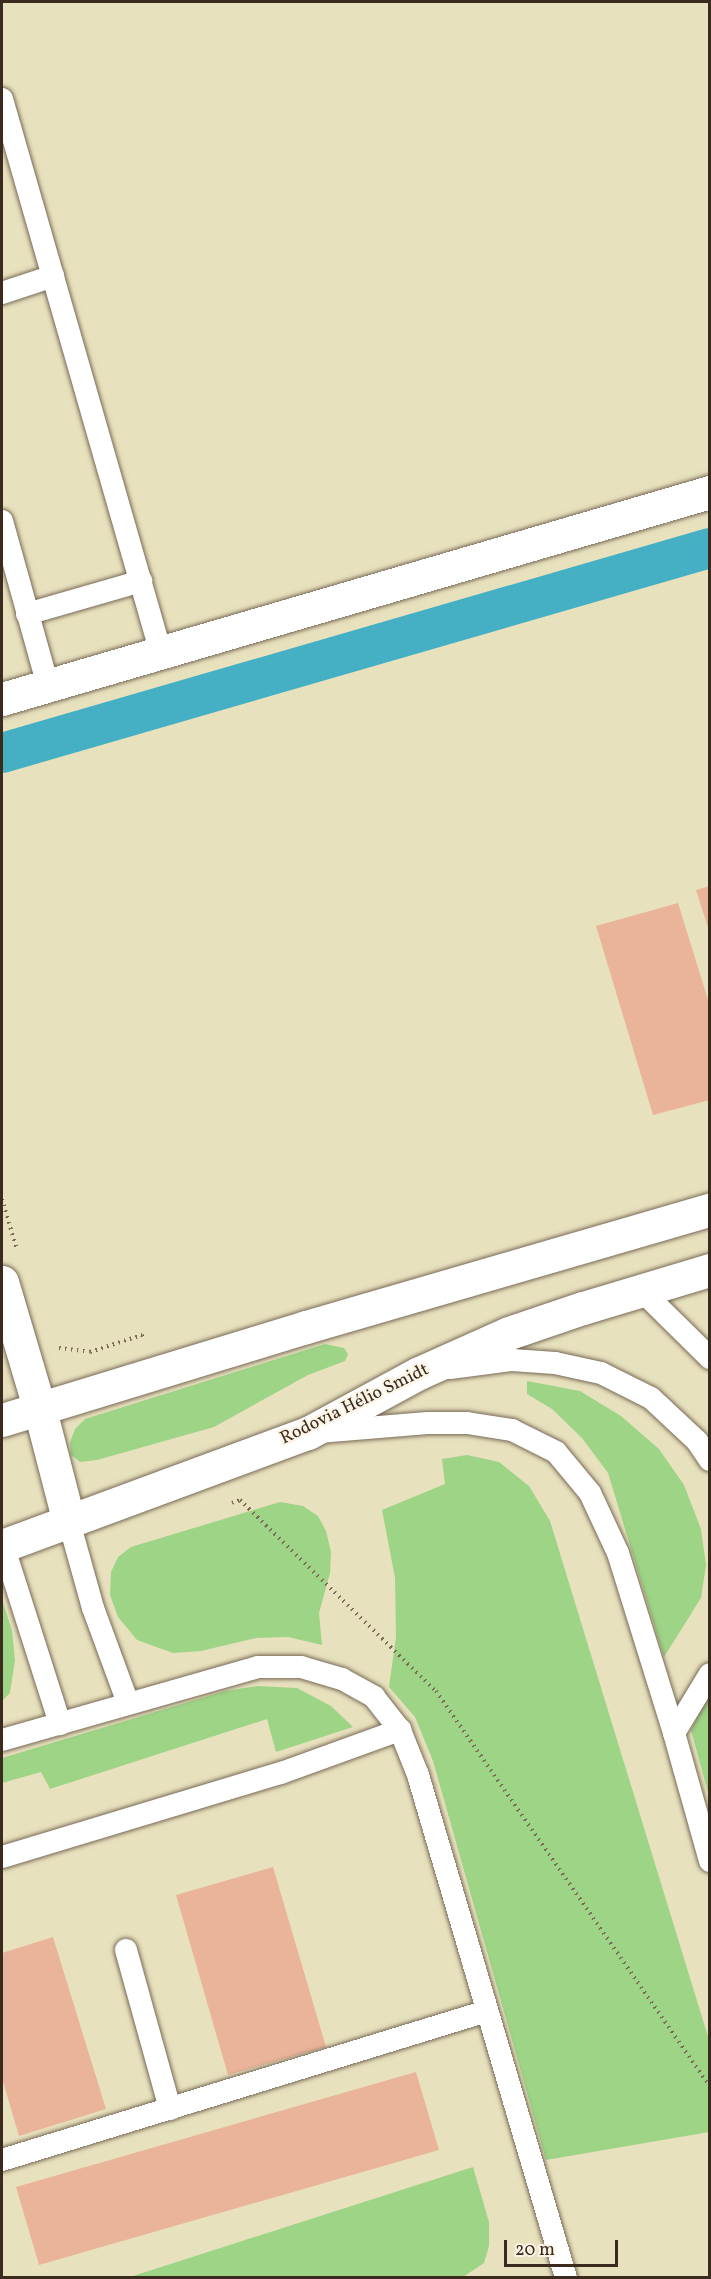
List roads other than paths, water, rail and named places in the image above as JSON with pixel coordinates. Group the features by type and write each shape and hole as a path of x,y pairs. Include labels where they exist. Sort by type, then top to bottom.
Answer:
{"main road":[{"path":"2,699 710,492"},
{"path":"2,1420 710,1210"},
{"path":"10,1268 40,1410 69,1522"},
{"name":"Rodovia Hélio Smidt","path":"2,1544 69,1522 308,1433 419,1373 509,1333 640,1290 710,1270"}],"lane":[{"path":"2,99 161,653"},
{"path":"2,293 53,276"},
{"path":"2,521 48,686"},
{"path":"27,614 141,581"},
{"path":"640,1290 710,1358"},
{"path":"419,1373 512,1360 555,1363 601,1373 651,1398 697,1441 710,1460"},
{"path":"308,1433 428,1423 467,1423 512,1430 556,1452 590,1493 618,1553 674,1733 710,1861"},
{"path":"69,1522 93,1608 128,1703"},
{"path":"2,1544 60,1724"},
{"path":"2,1740 258,1667 301,1667 342,1679 374,1697 400,1730 418,1775 563,2277"},
{"path":"674,1733 710,1674"},
{"path":"2,1857 281,1773 400,1730"},
{"path":"126,1950 170,2109"},
{"path":"2,2160 487,2011"}],"waterway":[{"path":"2,753 710,548"}]}
